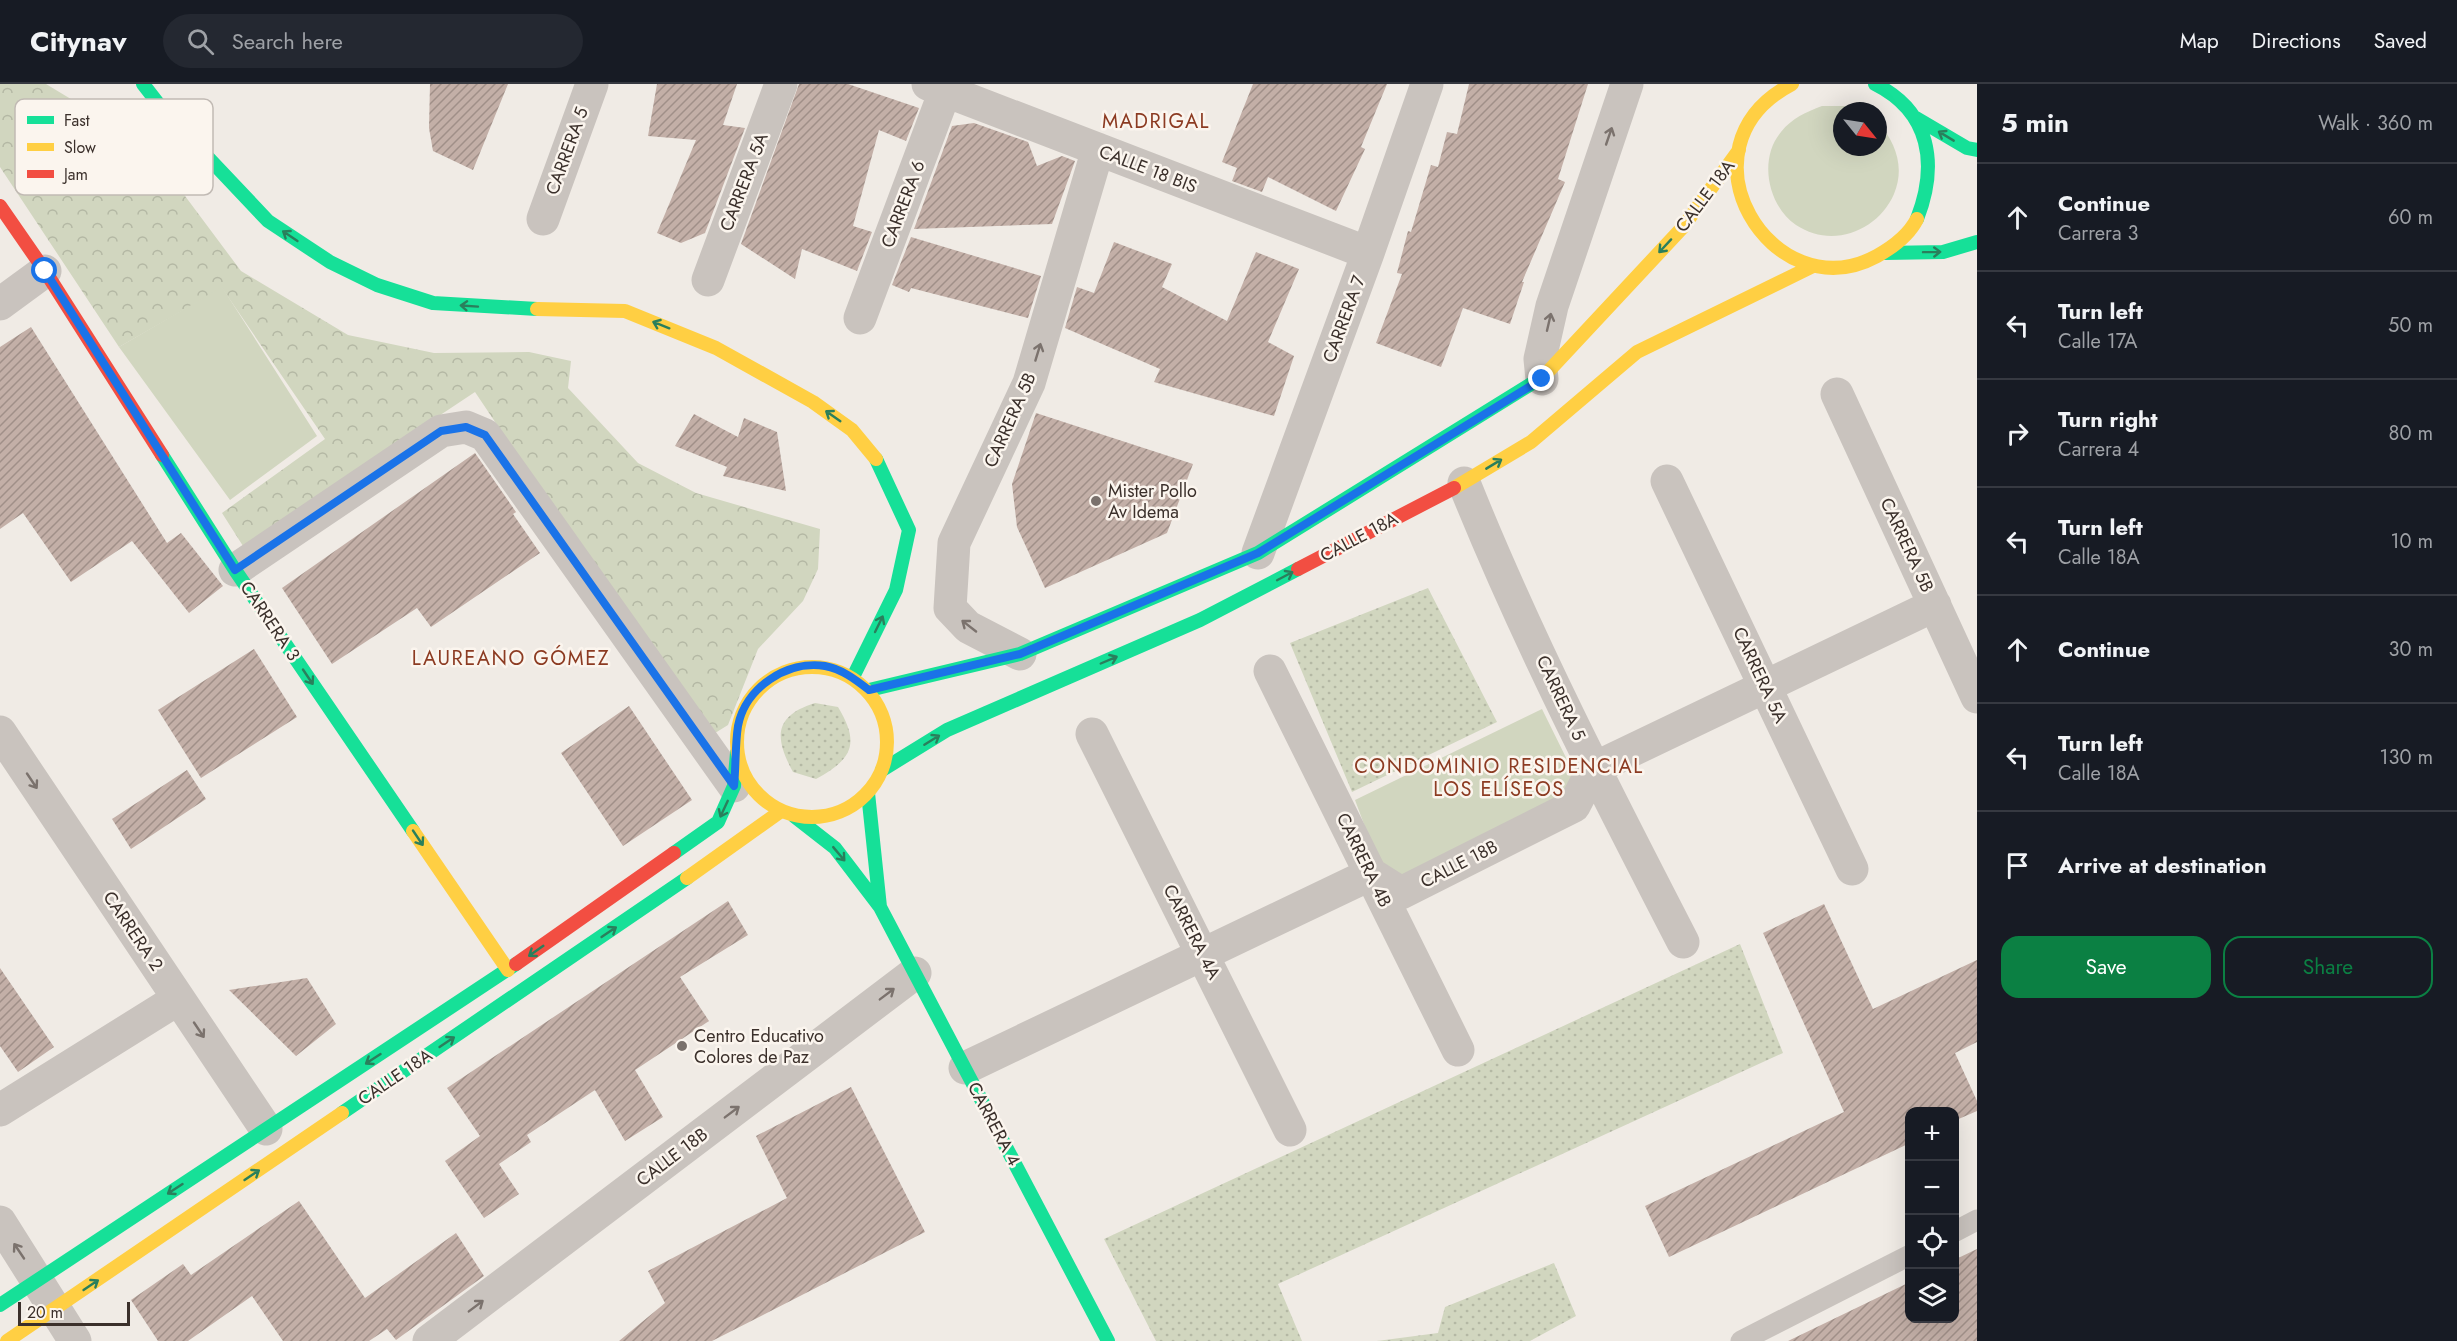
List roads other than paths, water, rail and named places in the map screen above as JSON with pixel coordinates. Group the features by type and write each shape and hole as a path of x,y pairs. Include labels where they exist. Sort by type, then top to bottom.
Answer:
{"main road":[{"path":"142,84 154,99"},
{"path":"1792,84 1781,88 1754,115 1738,150 1738,188 1752,223 1778,251 1813,266 1850,267 1886,253 1943,252 1977,242"},
{"path":"1885,86 1916,118 1967,148 1977,150"},
{"path":"1886,253 1913,226 1928,191 1929,153 1916,118"},
{"name":"CALLE 18A","path":"869,690 1020,654 1258,553 1542,379 1683,227 1738,150"},
{"path":"213,162 268,220 330,262 376,285 433,303 626,311 716,348 813,402 852,430 875,456 909,530 896,590 853,677"},
{"name":"CARRERA 3","path":"0,206 45,271 235,570 508,970"},
{"name":"CALLE 18A","path":"882,771 947,730 1200,620 1464,483 1531,442 1636,352 1813,266"},
{"path":"824,666 853,677 869,690 883,715 888,742 882,771 868,793 847,809 821,817 788,814 752,788 737,753 738,725 749,699 769,679 794,668 824,666"},
{"name":"CALLE 18A","path":"0,1305 508,970 718,822 734,786 737,753"},
{"name":"CARRERA 4","path":"868,793 880,907"},
{"name":"CALLE 18A","path":"7,1341 749,836 788,814"},
{"name":"CARRERA 4","path":"788,814 835,848 880,907 1108,1341"}],"street":[{"name":"CARRERA 5","path":"543,219 592,84"},
{"name":"CARRERA 5A","path":"708,280 781,84"},
{"name":"CARRERA 7","path":"1258,553 1427,84"},
{"path":"1542,379 1540,359 1552,306 1627,84"},
{"path":"1754,115 1768,84"},
{"name":"CALLE 18 BIS","path":"937,87 1368,253"},
{"name":"CARRERA 6","path":"860,318 937,87"},
{"name":"CARRERA 5B","path":"1020,654 969,627 950,608 954,543 1029,383 1098,149"},
{"path":"0,303 45,271"},
{"name":"CARRERA 5B","path":"1837,394 1977,697"},
{"path":"235,570 441,431 466,427 485,435 734,786"},
{"name":"CARRERA 5A","path":"1667,481 1852,869"},
{"name":"CARRERA 5","path":"1464,483 1485,536 1593,769 1683,942"},
{"path":"1593,769 1935,605"},
{"name":"CARRERA 4B","path":"1270,670 1458,1050"},
{"name":"CARRERA 2","path":"0,732 266,1129"},
{"name":"CARRERA 4A","path":"1092,734 1290,1130"},
{"name":"CALLE 18B","path":"1371,874 1401,893 1574,806 1593,769"},
{"path":"965,1068 1371,874"},
{"name":"CALLE 18B","path":"429,1341 915,973"},
{"path":"0,1110 178,999"},
{"path":"0,1222 75,1341"}],"lane":[{"path":"1959,1229 1977,1220"},
{"path":"1741,1341 1905,1258"}],"place":[{"name":"Mister Pollo Av Idema","path":"1096,501"},
{"name":"Centro Educativo Colores de Paz","path":"682,1046"}],"district":[{"name":"MADRIGAL","path":"1156,121"},
{"name":"LAUREANO GÓMEZ","path":"511,658"},
{"name":"CONDOMINIO RESIDENCIAL LOS ELÍSEOS","path":"1499,778"}]}
